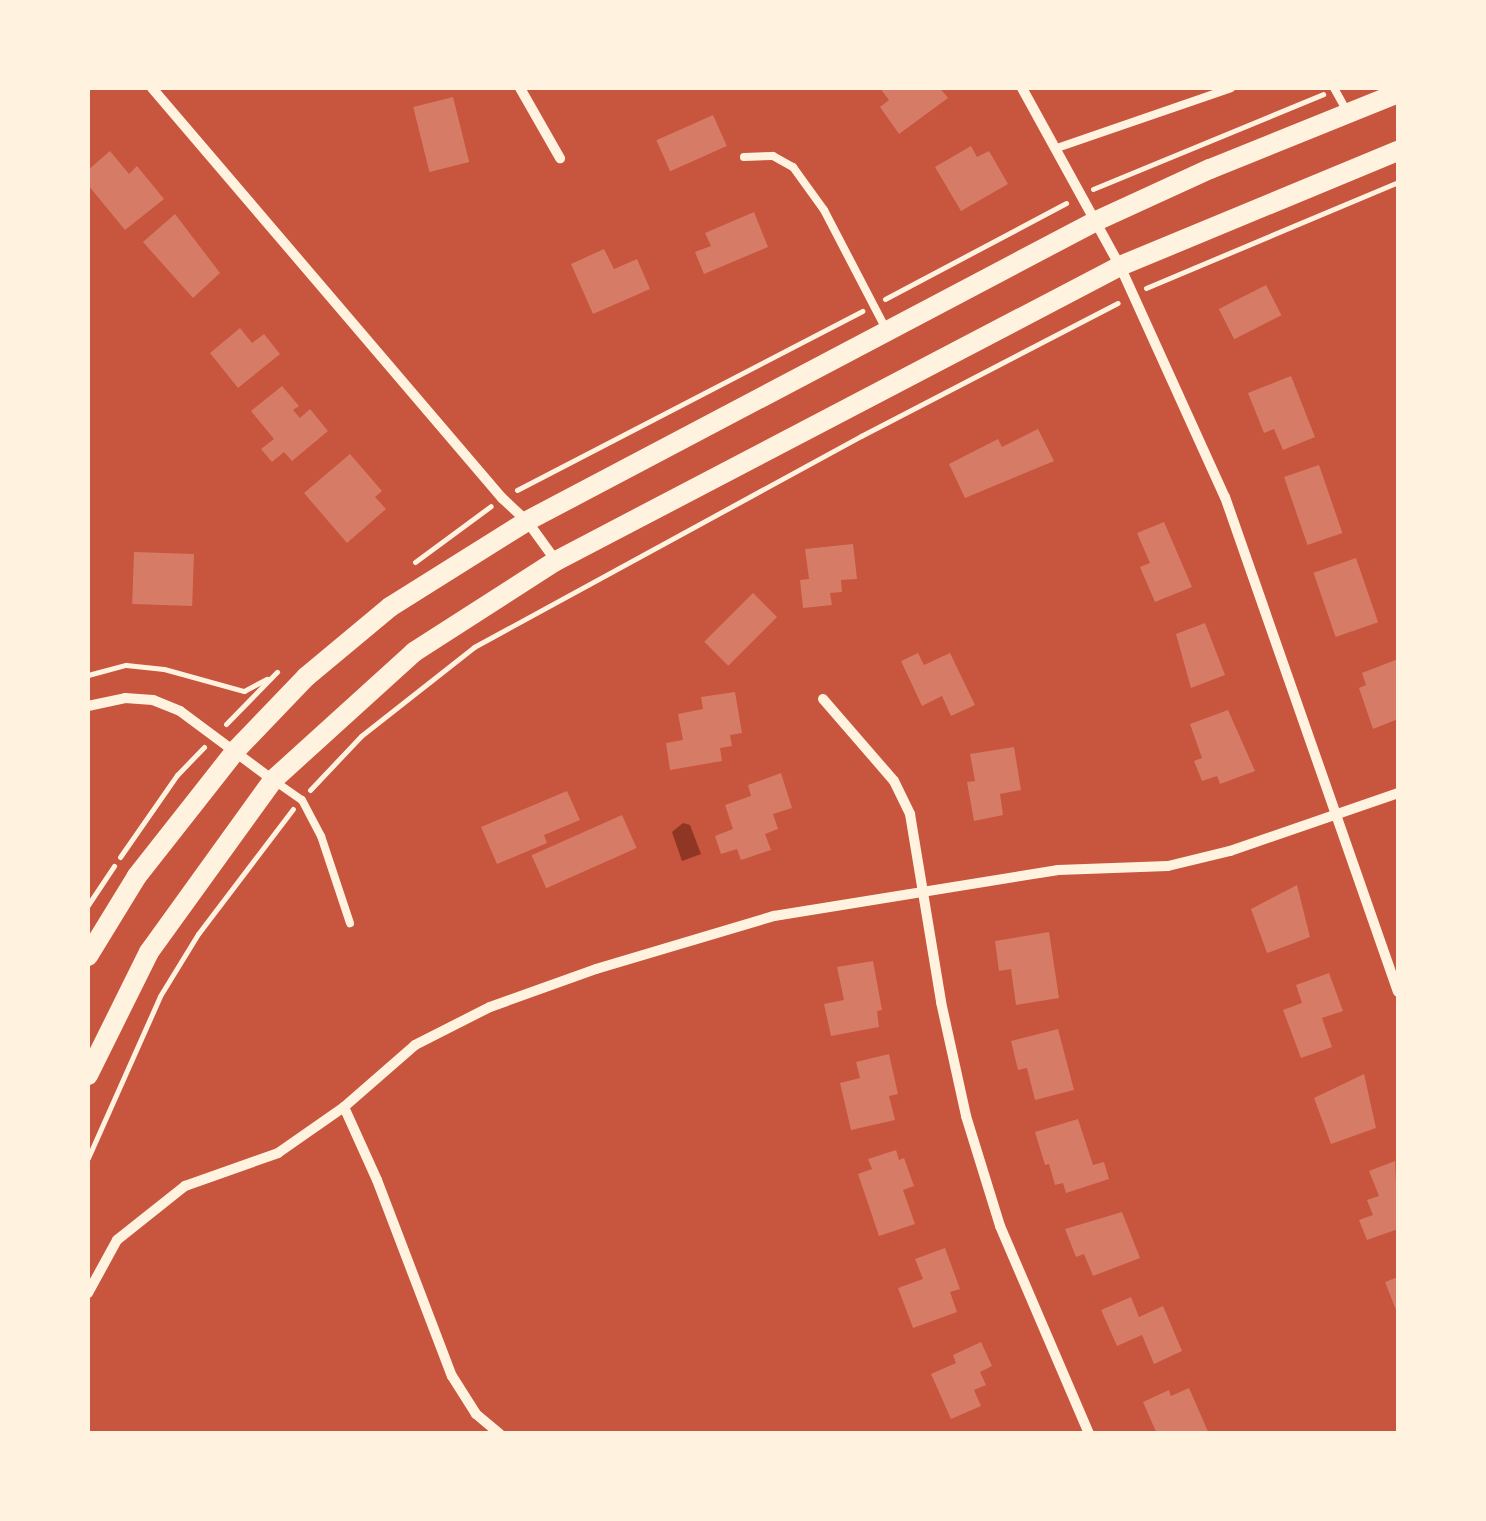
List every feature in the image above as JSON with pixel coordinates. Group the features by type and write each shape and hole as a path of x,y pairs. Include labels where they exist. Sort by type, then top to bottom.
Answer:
{"main road":[{"path":"88,956 137,876 236,750 306,677 390,607 527,521 1094,222 1398,93"},
{"path":"88,1074 149,952 273,780 414,652 556,561 1120,266 1398,151"}],"street":[{"path":"152,88 502,498 527,521 556,561"},
{"path":"520,88 560,158"},
{"path":"1022,88 1120,266 1224,497 1398,992"},
{"path":"88,706 125,698 153,700 180,710 273,780"},
{"path":"823,699 894,781 910,814 966,1116 1000,1226 1089,1434"},
{"path":"88,1293 117,1240 185,1186 278,1153 344,1107 415,1045 490,1007 596,969 774,916 1058,870 1168,866 1230,851 1398,793"},
{"path":"344,1107 377,1180 452,1376 476,1414 500,1434"}],"lane":[{"path":"1058,148 1231,88"},
{"path":"1334,88 1348,113"},
{"path":"744,157 773,156 794,168 824,210 887,331"},
{"path":"273,780 302,800 321,836 350,923"}],"path":[{"path":"88,1158 170,981 198,934 302,800 361,736 474,647 861,436 1133,295 1398,182"},
{"path":"88,675 126,666 164,669 244,691 273,675"}],"shaded area":[{"path":"683,823 690,825 701,854 682,861 672,832"}],"building":[{"path":"880,88 940,88 948,98 899,134 880,107 889,100"},
{"path":"453,97 469,162 429,172 413,107"},
{"path":"713,115 727,146 670,171 656,140"},
{"path":"971,146 977,157 989,151 1008,184 961,211 935,167"},
{"path":"110,151 129,174 137,166 164,199 125,230 88,185 88,170"},
{"path":"754,212 768,247 704,274 695,252 711,246 705,233"},
{"path":"175,214 220,273 193,298 143,242"},
{"path":"604,249 614,269 637,259 650,289 593,314 571,264"},
{"path":"1266,285 1281,315 1234,339 1219,309"},
{"path":"240,328 252,343 264,334 280,354 238,388 210,353"},
{"path":"1291,376 1315,437 1283,450 1274,429 1264,433 1248,393"},
{"path":"282,386 299,406 293,410 300,418 310,409 328,431 292,461 284,452 272,462 261,449 274,439 251,411"},
{"path":"1038,429 1054,461 965,498 949,464 998,439 1002,447"},
{"path":"350,454 382,491 375,497 386,509 347,543 304,493"},
{"path":"1319,465 1342,533 1307,545 1284,477"},
{"path":"1164,522 1192,587 1155,602 1140,567 1150,563 1137,533"},
{"path":"853,544 857,579 841,580 842,592 830,593 832,605 803,608 800,580 809,579 805,549"},
{"path":"134,552 194,554 192,606 132,604"},
{"path":"1356,558 1378,622 1336,637 1313,573"},
{"path":"753,593 777,617 728,666 704,642"},
{"path":"1205,623 1225,675 1191,688 1176,634"},
{"path":"918,653 924,665 950,653 975,705 951,716 942,696 922,706 901,661"},
{"path":"1398,659 1398,719 1373,729 1359,688 1366,685 1362,673"},
{"path":"735,692 742,733 730,735 732,746 720,748 722,761 670,770 666,743 683,740 678,714 703,709 701,697"},
{"path":"1228,710 1255,771 1220,784 1217,776 1202,781 1194,761 1202,758 1190,724"},
{"path":"1014,747 1021,790 1000,794 1003,815 974,821 967,782 975,781 970,754"},
{"path":"781,773 792,808 773,814 778,829 765,834 771,850 741,860 737,849 721,854 715,836 733,829 725,805 751,796 748,785"},
{"path":"567,791 580,820 544,835 547,843 497,864 481,827"},
{"path":"622,815 637,848 546,888 532,855"},
{"path":"1297,885 1310,937 1267,953 1251,909"},
{"path":"1049,932 1059,998 1016,1005 1011,969 999,971 995,941"},
{"path":"873,961 882,1010 877,1011 879,1027 831,1036 824,1004 844,1000 837,967"},
{"path":"1329,973 1343,1011 1322,1018 1332,1047 1301,1058 1283,1010 1302,1003 1296,985"},
{"path":"1058,1029 1074,1090 1035,1100 1027,1068 1018,1070 1011,1041"},
{"path":"889,1054 898,1094 889,1096 895,1120 851,1130 840,1083 860,1078 856,1062"},
{"path":"1364,1074 1376,1128 1331,1144 1314,1098"},
{"path":"1078,1119 1093,1165 1104,1162 1109,1179 1066,1193 1063,1183 1055,1185 1035,1132"},
{"path":"896,1150 899,1160 904,1158 914,1186 903,1190 915,1224 879,1236 858,1174 872,1169 868,1159"},
{"path":"1395,1161 1398,1229 1367,1240 1359,1220 1373,1215 1367,1200 1379,1196 1369,1171"},
{"path":"1122,1212 1140,1258 1093,1276 1084,1254 1076,1257 1065,1229"},
{"path":"945,1248 960,1289 950,1292 957,1312 913,1328 898,1288 923,1279 915,1259"},
{"path":"1398,1277 1398,1315 1385,1282"},
{"path":"1131,1297 1139,1317 1163,1306 1182,1351 1154,1364 1142,1335 1117,1346 1101,1310"},
{"path":"981,1342 992,1366 980,1372 986,1385 974,1390 981,1406 951,1419 931,1374 956,1363 953,1355"},
{"path":"1189,1388 1209,1434 1157,1434 1143,1402 1169,1390 1171,1396"}]}
